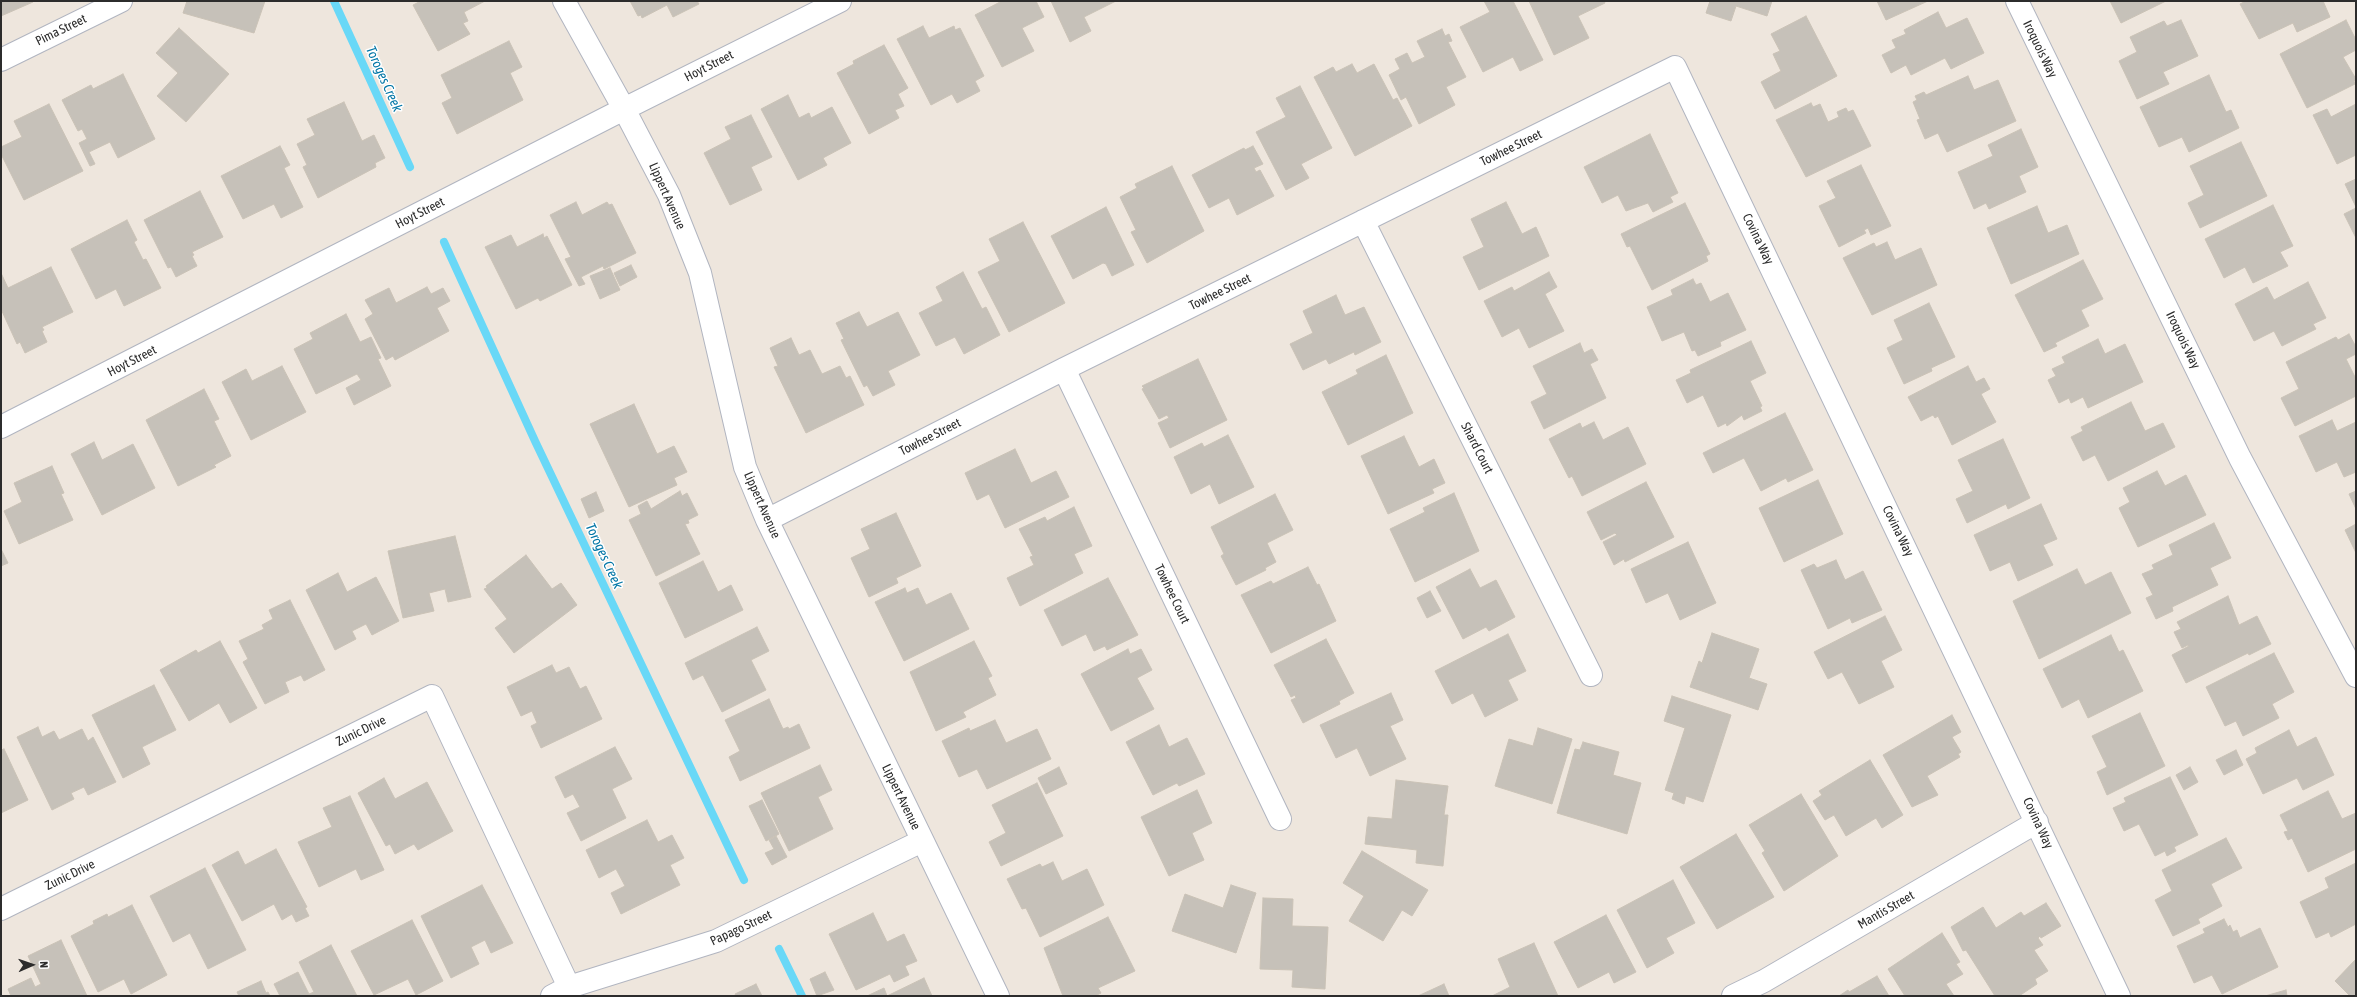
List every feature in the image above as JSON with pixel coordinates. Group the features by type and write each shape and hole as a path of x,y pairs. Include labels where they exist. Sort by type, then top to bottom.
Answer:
{"street":[{"name":"Pima Street","path":"1,60 121,1"},
{"name":"Lippert Avenue","path":"564,1 624,109 669,195 700,273 745,467 767,520 998,996"},
{"name":"Hoyt Street","path":"1,427 624,109 840,1"},
{"name":"Iroquois Way","path":"2016,1 2240,458 2356,676"},
{"name":"Towhee Street","path":"767,520 1064,369 1675,67"},
{"name":"Covina Way","path":"1675,67 2120,996"},
{"name":"Shard Court","path":"1363,221 1592,675"},
{"name":"Towhee Court","path":"1064,369 1280,820"},
{"name":"Zunic Drive","path":"1,909 432,696 561,992"},
{"name":"Mantis Street","path":"1733,996 1764,981 2037,822"},
{"name":"Papago Street","path":"561,992 716,941 922,840"}],"building":[{"path":"1,1 33,1 33,2 1,16"},
{"path":"187,1 265,1 254,33 183,13"},
{"path":"421,1 485,1 464,12 468,21 463,23 470,34 438,51 413,5"},
{"path":"630,1 697,1 699,4 673,17 667,5 642,18 641,15 638,16"},
{"path":"1002,1 1036,1 1044,17 1022,28 1034,51 1002,67 975,15"},
{"path":"1051,1 1116,1 1084,17 1091,31 1070,42"},
{"path":"1484,1 1513,1 1543,60 1520,71 1513,57 1483,72 1460,27 1490,12"},
{"path":"1529,1 1604,1 1605,3 1578,16 1589,38 1554,55"},
{"path":"1710,1 1772,1 1767,16 1736,6 1731,21 1706,13"},
{"path":"1877,1 1928,1 1886,20"},
{"path":"2110,1 2166,1 2121,23"},
{"path":"2246,1 2323,1 2330,17 2297,32 2293,23 2259,39 2240,4"},
{"path":"1938,12 1946,28 1967,18 1984,53 1951,69 1945,58 1911,75 1906,65 1891,73 1882,55 1896,48 1892,40 1906,34 1904,30"},
{"path":"1806,16 1837,76 1775,109 1761,82 1781,71 1773,54 1780,51 1771,34"},
{"path":"2181,20 2198,56 2163,72 2169,84 2137,99 2119,61 2137,52 2130,37 2164,21 2167,26"},
{"path":"2346,20 2356,40 2356,50 2343,57 2356,79 2354,81 2355,84 2307,108 2280,54"},
{"path":"923,26 929,38 954,26 955,30 960,28 984,76 975,81 980,91 957,103 952,94 931,105 897,39"},
{"path":"179,28 229,74 186,122 157,96 178,73 156,53"},
{"path":"1442,29 1445,36 1449,34 1452,41 1448,42 1466,77 1446,87 1455,105 1419,124 1406,97 1401,100 1389,75 1400,69 1395,59 1407,53 1412,63 1425,57 1417,41"},
{"path":"509,41 522,67 510,73 523,100 457,134 442,103 452,98 441,75"},
{"path":"884,45 908,88 898,94 904,106 895,110 899,118 869,134 837,73 854,64 853,61"},
{"path":"1352,64 1357,73 1374,64 1393,100 1397,98 1412,126 1355,156 1314,77 1333,67 1336,72"},
{"path":"123,74 155,139 118,158 110,142 89,152 95,164 90,166 79,143 87,139 82,129 78,131 62,100 91,85 93,89"},
{"path":"2209,75 2226,112 2231,110 2239,128 2189,152 2182,137 2159,147 2140,107"},
{"path":"1968,76 1974,90 1998,80 2016,121 1947,152 1938,133 1925,139 1917,120 1920,119 1913,102 1917,100 1915,96 1924,92 1926,95"},
{"path":"1300,86 1332,148 1301,164 1309,178 1286,190 1256,132 1286,117 1276,98"},
{"path":"788,95 799,118 809,113 811,118 832,107 851,143 823,158 827,165 798,180 761,109"},
{"path":"344,102 362,141 374,135 385,158 375,163 376,167 318,198 303,167 307,165 297,144 315,135 307,119"},
{"path":"1811,103 1813,107 1820,104 1828,122 1839,117 1837,112 1846,108 1848,112 1853,110 1871,146 1806,177 1776,120"},
{"path":"49,104 83,171 24,200 1,154 1,147 22,137 14,121"},
{"path":"2356,104 2356,155 2337,164 2313,115 2327,109 2331,117"},
{"path":"751,115 772,157 751,167 762,190 730,205 704,153 731,139 725,127"},
{"path":"2021,129 2038,167 2019,176 2026,192 1989,209 1986,203 1974,209 1958,172 1993,156 1988,145"},
{"path":"1650,134 1678,193 1670,197 1673,202 1653,212 1648,203 1626,211 1618,195 1602,203 1584,167"},
{"path":"2241,142 2267,196 2200,228 2188,203 2204,195 2190,166"},
{"path":"280,146 290,165 284,168 303,207 281,218 274,204 243,219 221,176"},
{"path":"1253,146 1263,164 1254,168 1256,172 1260,170 1274,196 1237,215 1229,198 1209,208 1192,175 1244,148 1245,150"},
{"path":"1861,165 1891,226 1871,235 1868,228 1864,230 1866,233 1839,247 1819,206 1836,198 1827,181"},
{"path":"1172,166 1204,231 1147,263 1131,232 1136,230 1120,197 1137,188 1135,184"},
{"path":"2356,179 2356,207 2345,184"},
{"path":"200,191 223,237 192,252 194,255 192,256 197,266 176,277 171,267 168,268 144,220"},
{"path":"576,202 582,215 607,202 609,205 612,204 636,253 604,269 603,266 581,277 585,284 579,286 565,259 571,257 550,215"},
{"path":"1506,202 1522,234 1536,227 1549,256 1479,290 1463,257 1484,247 1471,219"},
{"path":"1685,203 1710,254 1706,256 1708,261 1652,290 1630,246 1627,247 1621,234"},
{"path":"2273,205 2293,246 2280,252 2288,266 2253,283 2245,267 2224,278 2205,239"},
{"path":"2037,206 2048,233 2067,225 2079,254 2011,284 1987,228"},
{"path":"1106,207 1134,265 1112,276 1106,264 1103,263 1073,279 1051,236"},
{"path":"2356,208 2356,238 2344,214"},
{"path":"127,220 137,240 134,242 143,260 146,259 161,288 124,306 116,289 96,299 71,249"},
{"path":"1023,222 1065,303 1009,332 978,272 1000,261 989,239"},
{"path":"543,234 544,238 547,236 572,285 540,301 538,298 516,309 485,247 511,235 517,247"},
{"path":"1887,242 1895,260 1921,248 1937,285 1872,315 1843,258 1874,243 1876,247"},
{"path":"2083,260 2103,299 2081,310 2089,326 2055,343 2057,346 2044,352 2015,295"},
{"path":"631,265 637,277 620,286 614,273"},
{"path":"51,267 73,312 42,327 44,330 42,331 47,342 25,353 20,342 17,344 1,309 1,273 8,288"},
{"path":"610,268 620,290 600,299 590,276"},
{"path":"963,272 982,309 986,307 1000,335 964,354 955,337 936,346 919,313 943,301 936,287"},
{"path":"1549,272 1557,287 1545,294 1564,331 1529,348 1519,328 1502,337 1484,301 1512,287 1514,291"},
{"path":"1693,279 1696,285 1701,283 1710,302 1728,293 1746,330 1720,342 1721,346 1698,356 1695,350 1692,351 1684,332 1662,341 1647,307 1673,295 1671,290"},
{"path":"2308,282 2326,318 2313,324 2316,329 2282,346 2274,331 2254,341 2235,304 2267,287 2274,300"},
{"path":"427,287 431,294 443,288 450,301 437,308 449,331 395,360 393,356 386,360 365,319 373,314 365,300 389,288 396,303"},
{"path":"1336,295 1345,315 1364,307 1381,342 1355,355 1354,352 1329,364 1326,359 1303,370 1290,344 1313,333 1303,311"},
{"path":"1929,303 1955,357 1931,368 1932,371 1904,384 1887,348 1903,340 1894,320"},
{"path":"859,312 867,327 898,312 920,355 888,371 895,385 873,396 867,385 864,387 841,340 844,339 836,323"},
{"path":"346,314 360,342 371,337 381,358 378,359 391,386 354,405 346,388 361,380 357,374 316,394 294,349 313,339 310,333"},
{"path":"2349,334 2356,347 2356,354 2346,359 2356,379 2356,396 2295,426 2281,398 2299,389 2286,362 2336,337 2338,340"},
{"path":"791,338 799,355 810,350 822,374 840,366 846,378 850,376 864,405 806,433 774,367 778,366 770,348"},
{"path":"2098,339 2105,354 2125,344 2143,382 2088,408 2083,397 2071,403 2069,398 2059,403 2048,380 2056,376 2052,369 2065,363 2062,357"},
{"path":"1751,341 1766,373 1750,381 1762,406 1760,407 1762,411 1744,420 1742,415 1727,426 1726,423 1718,427 1703,395 1687,403 1676,380 1691,373 1690,370"},
{"path":"1580,343 1584,353 1592,349 1598,360 1590,364 1606,398 1544,429 1531,402 1547,394 1533,366"},
{"path":"1386,355 1413,413 1348,445 1322,392 1358,374 1356,370"},
{"path":"1198,359 1227,420 1170,448 1158,423 1169,418 1167,415 1159,419 1142,389 1144,388 1142,386"},
{"path":"282,366 306,412 251,440 222,382 246,369 252,381"},
{"path":"1968,366 1976,382 1984,378 1990,389 1981,394 1996,422 1952,445 1938,416 1935,418 1933,415 1921,421 1908,397"},
{"path":"204,389 219,419 214,421 231,456 214,465 216,467 178,486 146,420"},
{"path":"2131,402 2145,431 2163,423 2175,447 2108,481 2095,455 2083,461 2071,437 2083,431 2081,427"},
{"path":"634,404 657,454 674,446 687,472 674,478 677,485 629,507 590,424"},
{"path":"1785,413 1813,470 1788,482 1786,478 1761,491 1744,458 1713,473 1703,453"},
{"path":"2332,420 2337,431 2356,422 2356,472 2344,477 2337,462 2316,472 2299,436"},
{"path":"1594,422 1603,440 1628,427 1646,464 1582,496 1572,476 1569,478 1549,439 1580,423 1582,428"},
{"path":"1228,435 1254,487 1219,504 1210,484 1191,494 1174,457 1202,443 1204,447"},
{"path":"1404,436 1419,467 1434,459 1445,483 1432,489 1434,493 1388,514 1361,456"},
{"path":"2003,439 2030,498 2008,509 2006,504 1967,523 1956,499 1973,491 1958,460"},
{"path":"94,442 102,460 133,444 155,488 102,515 71,454"},
{"path":"1015,449 1031,483 1056,471 1069,497 1005,528 989,494 977,500 965,473"},
{"path":"52,466 64,493 61,494 73,520 19,544 4,511 22,502 14,483"},
{"path":"2157,471 2165,486 2186,475 2206,515 2138,547 2119,508 2130,502 2123,488"},
{"path":"1818,480 1843,534 1784,562 1759,508"},
{"path":"1646,482 1674,537 1625,562 1624,559 1614,565 1603,542 1617,535 1615,533 1601,540 1587,512"},
{"path":"680,491 682,496 687,493 698,515 688,520 689,523 685,524 700,554 656,576 629,520 641,514 638,506 647,501 651,509"},
{"path":"2356,491 2356,509 2349,494"},
{"path":"596,492 604,511 589,518 581,499"},
{"path":"1454,493 1479,551 1415,582 1390,529 1425,512 1423,508"},
{"path":"1275,494 1293,530 1267,543 1276,562 1265,568 1266,570 1236,585 1221,556 1224,554 1211,527"},
{"path":"2041,504 2057,539 2043,545 2053,565 2018,581 2010,562 1990,571 1974,535"},
{"path":"1074,507 1092,546 1074,554 1083,573 1020,606 1007,578 1034,565 1030,557 1033,556 1019,529 1045,517 1047,521"},
{"path":"896,513 921,566 896,578 898,583 869,597 851,558 870,549 861,529"},
{"path":"2214,523 2231,558 2210,568 2218,585 2172,607 2173,611 2156,619 2146,598 2153,595 2142,574 2154,569 2152,565 2173,555 2169,545"},
{"path":"2356,524 2356,553 2345,530"},
{"path":"455,536 471,597 448,602 445,589 429,593 434,611 403,618 388,551"},
{"path":"1688,542 1716,603 1680,620 1668,593 1646,603 1631,569"},
{"path":"1,549 8,563 1,566"},
{"path":"526,555 552,589 561,583 577,605 514,653 495,628 507,619 484,589"},
{"path":"1836,560 1845,580 1863,571 1882,610 1852,623 1850,618 1828,629 1801,570 1814,564 1817,568"},
{"path":"703,561 718,592 731,585 743,610 685,638 659,583"},
{"path":"1308,567 1317,585 1319,584 1336,621 1271,653 1241,595 1271,581 1273,584"},
{"path":"1470,569 1480,588 1496,580 1515,617 1489,631 1486,627 1463,639 1436,587"},
{"path":"2077,569 2085,585 2111,572 2131,613 2039,659 2013,601"},
{"path":"338,573 347,592 376,577 399,621 372,635 366,624 352,631 356,639 335,650 306,590"},
{"path":"1108,578 1138,635 1107,650 1105,646 1094,651 1086,634 1062,646 1044,610"},
{"path":"905,588 907,593 918,588 926,605 951,593 969,629 904,661 875,602"},
{"path":"1430,591 1441,611 1427,618 1417,598"},
{"path":"2228,596 2239,625 2257,616 2271,644 2249,655 2248,653 2186,683 2172,655 2189,646 2188,645 2182,648 2174,632 2181,629 2177,622"},
{"path":"290,600 325,670 304,681 301,675 285,682 289,692 265,704 243,662 248,659 239,641 264,629 262,625 273,619 269,610"},
{"path":"1885,616 1902,650 1881,661 1894,687 1859,704 1842,672 1828,679 1814,652"},
{"path":"757,627 769,651 751,660 766,690 722,712 703,675 693,680 685,663"},
{"path":"1712,633 1759,649 1749,678 1767,684 1758,710 1690,687 1699,661 1702,663"},
{"path":"1508,634 1526,671 1508,680 1518,700 1485,717 1473,693 1452,704 1435,671"},
{"path":"2111,635 2119,652 2123,650 2143,691 2088,718 2079,699 2062,708 2043,669"},
{"path":"1326,639 1354,693 1339,701 1340,704 1303,723 1291,700 1296,698 1295,695 1291,697 1274,665"},
{"path":"220,641 257,708 230,723 219,703 189,721 160,670 196,650 198,653"},
{"path":"974,641 992,676 988,678 996,695 963,712 966,717 936,731 910,672"},
{"path":"1128,649 1130,654 1141,649 1152,670 1137,678 1154,709 1111,731 1081,674"},
{"path":"2274,653 2294,692 2272,704 2279,718 2243,736 2236,721 2225,726 2206,687"},
{"path":"552,665 556,673 569,667 580,689 586,686 602,719 541,748 531,726 537,723 532,711 521,716 507,687"},
{"path":"154,685 176,730 142,747 150,764 123,778 92,715"},
{"path":"1391,693 1403,720 1390,726 1406,759 1370,776 1357,748 1336,758 1320,725"},
{"path":"1672,696 1731,715 1703,802 1686,796 1684,804 1672,799 1674,793 1665,790 1685,728 1664,721"},
{"path":"769,699 783,729 788,727 789,729 799,724 810,748 740,781 729,757 740,751 725,720"},
{"path":"2140,713 2165,766 2107,795 2097,772 2107,767 2092,736"},
{"path":"1952,715 1961,732 1952,737 1961,752 1958,754 1960,757 1927,776 1938,795 1912,807 1883,755"},
{"path":"995,720 1006,743 1037,729 1051,759 987,789 977,769 959,777 942,741 969,728 970,731"},
{"path":"1159,725 1169,747 1187,738 1205,774 1179,786 1177,783 1153,795 1126,742"},
{"path":"38,727 42,737 54,731 59,740 82,729 88,741 93,737 116,782 88,795 84,787 71,793 74,799 52,810 17,737"},
{"path":"1538,728 1572,739 1552,804 1495,786 1509,739 1533,746"},
{"path":"2289,730 2297,747 2316,737 2334,775 2303,790 2297,778 2263,794 2246,759 2257,753 2255,748"},
{"path":"1583,742 1619,752 1613,775 1641,783 1627,834 1557,813 1575,749 1580,750"},
{"path":"615,747 632,779 612,789 626,818 581,841 567,813 580,807 573,794 565,798 555,777"},
{"path":"4,749 28,800 1,813 1,750"},
{"path":"2236,750 2243,765 2224,775 2216,760"},
{"path":"1870,760 1903,815 1882,828 1876,818 1846,836 1834,815 1825,820 1813,801 1822,795 1819,791"},
{"path":"820,765 832,790 818,797 833,829 789,851 761,793"},
{"path":"1059,767 1067,784 1046,794 1038,778"},
{"path":"2190,767 2198,782 2184,790 2176,775"},
{"path":"2170,777 2198,835 2174,847 2176,851 2167,856 2165,851 2155,856 2139,824 2124,831 2113,808 2126,802 2124,798"},
{"path":"384,778 395,799 427,782 453,831 418,850 414,844 395,854 390,844 386,846 358,793"},
{"path":"1396,780 1448,786 1444,815 1448,815 1443,866 1416,863 1417,850 1365,844 1368,817 1392,819"},
{"path":"1037,783 1063,836 1001,866 989,842 1006,833 992,805"},
{"path":"1197,790 1212,823 1192,833 1204,860 1169,876 1141,817"},
{"path":"2328,791 2342,819 2356,813 2356,849 2308,872 2292,838 2288,840 2284,832 2288,831 2280,815"},
{"path":"1801,794 1838,856 1784,891 1762,853 1765,851 1749,825"},
{"path":"350,796 384,870 361,880 356,869 319,887 298,842 332,827 323,808"},
{"path":"762,800 779,834 766,841 749,806"},
{"path":"647,820 658,842 672,835 684,858 670,865 680,885 621,914 611,893 625,886 616,869 599,878 586,850"},
{"path":"1736,834 1774,897 1717,929 1680,867"},
{"path":"776,836 787,857 772,865 765,853 774,849 769,840"},
{"path":"2226,838 2242,868 2211,884 2222,906 2198,919 2200,923 2173,936 2155,900 2172,891 2162,870"},
{"path":"276,849 307,907 305,908 309,916 296,922 292,914 282,920 274,904 242,921 212,865 238,851 245,865"},
{"path":"1362,851 1428,890 1412,916 1402,910 1383,941 1349,921 1364,896 1343,883"},
{"path":"1053,862 1062,881 1087,869 1104,905 1040,937 1026,908 1022,909 1007,879 1040,864 1042,867"},
{"path":"2356,863 2356,924 2331,937 2329,932 2316,938 2300,902 2329,888 2325,878"},
{"path":"205,868 246,950 208,969 190,933 173,942 150,896"},
{"path":"1673,880 1695,923 1666,938 1674,953 1647,968 1617,910"},
{"path":"482,885 513,943 491,953 485,940 471,947 479,964 451,978 421,916"},
{"path":"1231,885 1256,893 1236,953 1172,931 1185,894 1223,908"},
{"path":"1263,898 1293,899 1292,926 1328,927 1325,989 1292,987 1293,970 1260,969"},
{"path":"2046,903 2061,926 2041,938 2040,936 2038,938 2043,945 2034,950 2048,971 2035,979 2037,984 2019,996 1995,996 1966,950 1963,951 1951,927 1983,907 1996,928 2021,912 2024,916"},
{"path":"132,905 167,975 131,994 124,979 98,992 71,936 94,924 93,921 107,914 108,917"},
{"path":"873,913 887,942 904,934 917,961 905,966 909,975 894,982 890,974 856,990 829,934"},
{"path":"1606,915 1636,972 1614,983 1609,972 1578,988 1554,942"},
{"path":"1108,917 1135,971 1098,988 1101,993 1095,996 1063,996 1044,948"},
{"path":"2224,919 2228,927 2230,925 2233,932 2237,930 2240,938 2260,928 2278,967 2222,994 2212,975 2194,983 2177,946 2205,933 2203,929"},
{"path":"412,920 443,981 416,995 408,979 374,995 351,951"},
{"path":"1942,933 1960,962 1956,964 1963,974 1946,984 1954,996 1905,996 1888,969"},
{"path":"61,940 87,996 11,996 8,989 31,978 35,987 41,984 28,956"},
{"path":"1534,943 1558,996 1492,996 1510,987 1498,959"},
{"path":"331,945 357,996 280,996 274,984 298,972 309,994 314,992 299,962"},
{"path":"2356,959 2356,996 2350,996 2335,981"},
{"path":"825,972 834,990 817,996 810,979"},
{"path":"1877,976 1889,996 1839,996 1848,990 1849,992"},
{"path":"924,978 932,996 887,996"},
{"path":"261,981 266,993 268,992 270,996 239,996 237,992"},
{"path":"756,984 762,996 736,996 735,994"},
{"path":"1444,984 1449,996 1418,996"},
{"path":"884,988 887,996 867,996"},
{"path":"2286,990 2287,996 2265,996"}],"waterway":[{"name":"Toroges Creek","path":"334,1 410,167"},
{"name":"Toroges Creek","path":"444,242 535,441 744,880"},
{"name":"Toroges Creek","path":"779,949 802,996"}]}
